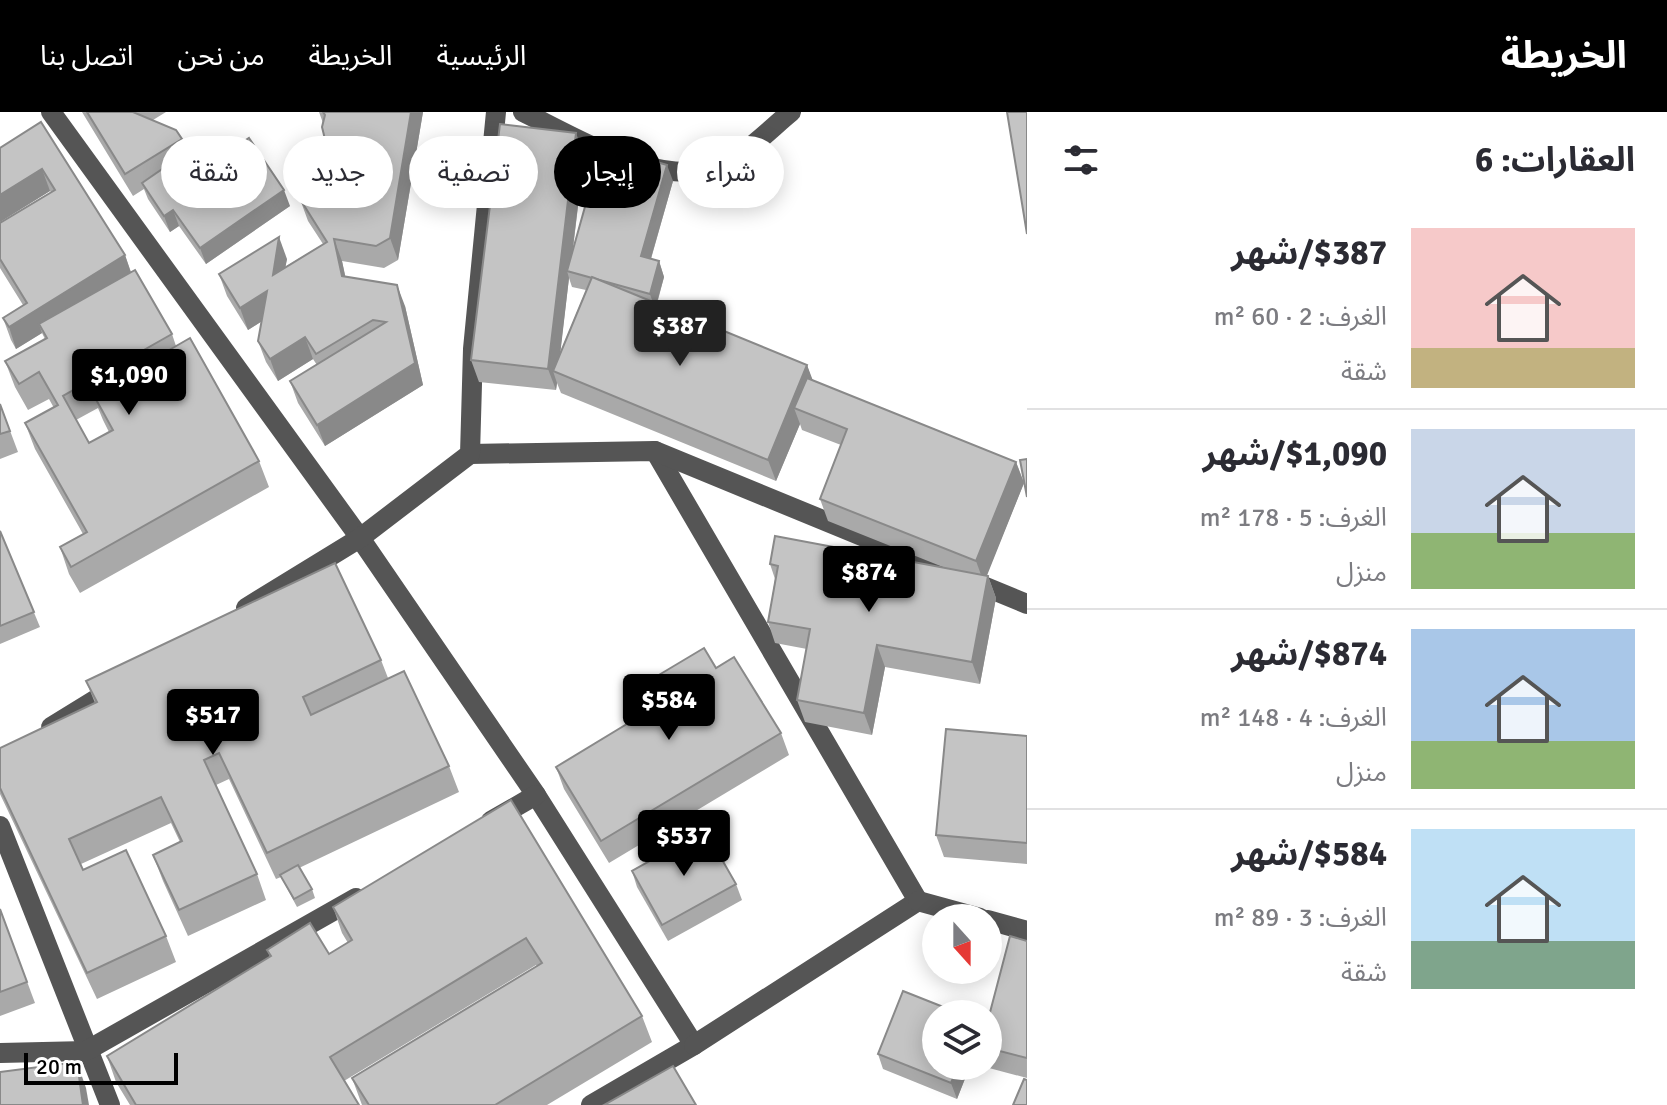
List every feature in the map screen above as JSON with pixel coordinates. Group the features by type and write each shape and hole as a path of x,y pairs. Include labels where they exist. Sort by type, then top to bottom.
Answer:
{"street":[{"path":"51,112 360,538 536,795 694,1045"},
{"path":"470,454 473,349 496,112"},
{"path":"523,112 622,160 688,174 726,165 791,112"},
{"path":"227,620 360,538 470,454 655,451 1027,604"},
{"path":"655,451 918,901 929,904"},
{"path":"40,734 134,677"},
{"path":"468,834 536,795"},
{"path":"0,826 86,1051 110,1105"},
{"path":"0,1053 86,1051 373,888"},
{"path":"591,1105 694,1045 918,901"},
{"path":"1002,924 1027,931"}],"building":[{"path":"87,112 133,112 176,130 180,136 161,136 161,152 125,174"},
{"path":"323,112 411,112 390,238 376,246 334,239 342,276 397,285 415,363 317,425 290,381 386,322 373,320 316,354 305,337 270,359 258,341 267,291 240,308 219,274 279,237 273,275 327,242 306,208 393,208 393,136 324,136 322,127"},
{"path":"1007,112 1027,112 1027,234"},
{"path":"41,122 125,255 9,327 3,318 27,303 0,259 0,223 55,190 42,169 0,195 0,148"},
{"path":"500,124 576,133 576,136 554,136 554,208 567,208 548,369 471,360 490,208 538,208 538,136 499,136"},
{"path":"661,163 667,165 661,186"},
{"path":"267,165 283,189 267,202"},
{"path":"161,170 161,208 258,208 200,248 173,210 164,216 142,183"},
{"path":"585,208 655,208 641,256 659,261 650,294 567,271"},
{"path":"135,270 172,334 63,396 89,443 113,430 93,394 190,338 259,461 71,567 60,547 87,532 25,423 58,405 39,372 19,384 5,361 47,338 39,324"},
{"path":"592,277 807,365 768,460 553,371"},
{"path":"807,378 1016,462 976,561 820,499 847,429 794,408"},
{"path":"0,404 10,431 0,434"},
{"path":"1027,459 1027,497 1020,460"},
{"path":"0,531 34,612 0,626"},
{"path":"775,536 988,576 972,662 877,645 864,713 797,700 810,629 768,622 778,566 770,564"},
{"path":"335,563 381,660 303,697 311,715 404,671 449,766 267,853 219,753 204,760 257,874 179,910 153,855 182,841 161,797 69,839 83,870 126,850 166,936 87,973 0,788 0,748 97,702 86,681"},
{"path":"704,648 716,668 734,657 781,733 601,841 556,767 645,713 632,691"},
{"path":"946,729 1027,736 1027,843 936,835"},
{"path":"511,800 642,1016 495,1105 369,1105 352,1078 542,963 526,938 330,1057 359,1105 136,1105 107,1056 271,956 267,950 310,923 329,954 352,940 333,907"},
{"path":"705,830 736,884 662,925 632,871"},
{"path":"298,865 312,889 294,899 280,875"},
{"path":"0,909 27,982 0,992"},
{"path":"1010,936 1027,941 1027,1058 1002,1052 1002,1000 993,1000 997,984 1002,984 1002,967"},
{"path":"903,991 926,1000 922,1000 922,1071 878,1054"},
{"path":"77,1062 83,1105 0,1105 0,1072"},
{"path":"673,1066 696,1105 604,1105"},
{"path":"1024,1079 1027,1080 1027,1105 1013,1105"}]}
